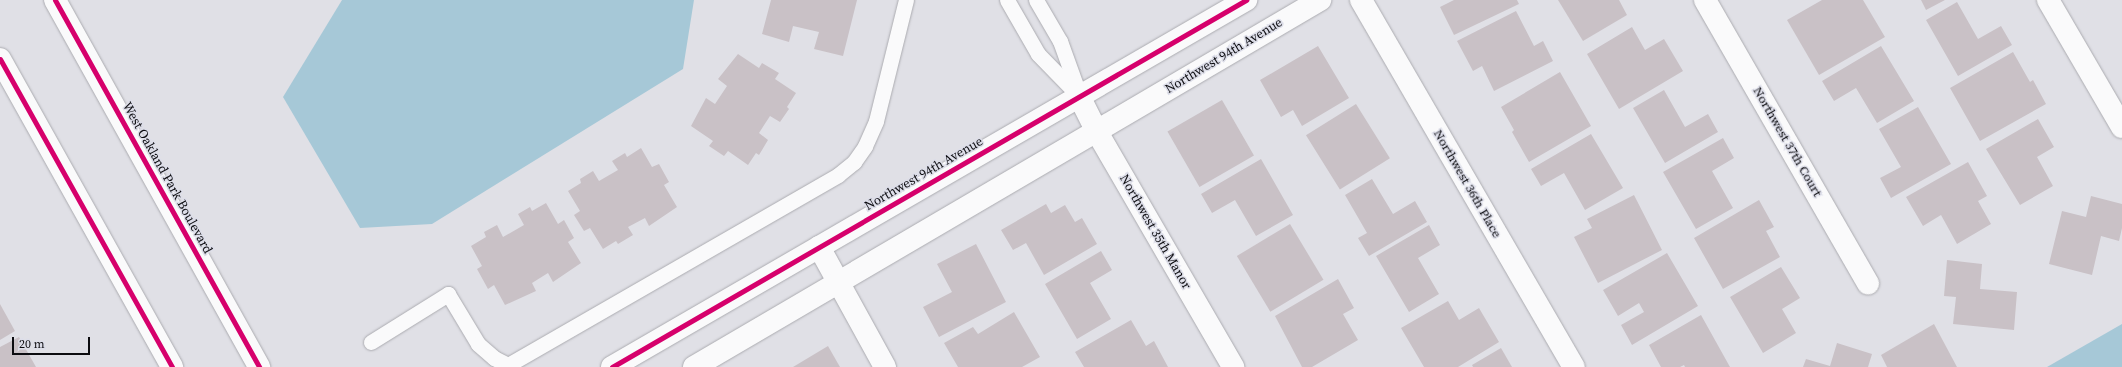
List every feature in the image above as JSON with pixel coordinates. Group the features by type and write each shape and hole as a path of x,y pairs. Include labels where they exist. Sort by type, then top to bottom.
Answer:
{"street":[{"name":"West Oakland Park Boulevard","path":"55,0 259,367"},
{"name":"Northwest 94th Avenue","path":"612,367 1246,0"},
{"name":"Northwest 94th Avenue","path":"694,367 1320,0"},
{"name":"Northwest 36th Place","path":"1361,0 1574,367"},
{"name":"Northwest 37th Court","path":"1705,0 1868,284"},
{"path":"2048,0 2122,128"},
{"path":"0,59 172,367"},
{"name":"Northwest 35th Manor","path":"1079,96 1097,132 1233,367"},
{"path":"819,248 885,367"}],"lane":[{"path":"371,342 448,294 478,344 494,358 508,365 838,175 858,156 865,146 876,121 906,0"},
{"name":"Northwest 35th Manor","path":"1007,0 1038,54 1079,96"},
{"name":"Northwest 35th Manor","path":"1036,0 1060,41 1079,96"}],"water":[{"path":"342,0 694,0 683,69 432,224 360,228 283,97"},
{"path":"2122,324 2122,367 2047,367"}],"building":[{"path":"771,0 857,0 843,56 814,49 819,32 793,26 789,42 762,34"},
{"path":"1454,0 1517,0 1519,4 1454,35 1440,7"},
{"path":"1558,0 1619,0 1627,15 1583,41"},
{"path":"1822,0 1863,0 1885,37 1819,75 1787,20"},
{"path":"1921,0 1945,0 1926,10"},
{"path":"1957,2 1978,39 2001,26 2012,45 1958,76 1926,20"},
{"path":"1516,11 1534,46 1543,41 1553,61 1494,91 1482,66 1473,71 1457,41"},
{"path":"1632,27 1645,50 1664,39 1683,71 1619,109 1587,54"},
{"path":"1318,46 1349,98 1302,126 1293,110 1281,117 1260,80"},
{"path":"1881,46 1914,101 1877,123 1856,88 1834,101 1822,81"},
{"path":"2013,52 2030,82 2033,80 2046,104 1980,141 1950,88"},
{"path":"738,54 759,68 762,63 779,73 775,79 796,93 787,107 789,109 780,122 770,116 759,133 768,140 759,155 756,153 748,165 728,151 724,156 709,146 713,141 691,126 706,98 715,104 727,86 718,79"},
{"path":"1560,72 1591,126 1529,162 1512,132 1514,130 1501,107"},
{"path":"1664,90 1685,127 1708,114 1718,132 1665,163 1633,108"},
{"path":"1222,100 1254,155 1199,187 1167,132"},
{"path":"1356,104 1390,158 1340,190 1306,135"},
{"path":"1918,107 1951,164 1891,198 1880,178 1901,167 1879,129"},
{"path":"2038,119 2054,147 2037,157 2053,186 2020,205 1986,149"},
{"path":"1591,134 1623,188 1585,210 1564,173 1541,186 1531,169"},
{"path":"1723,138 1734,158 1712,171 1733,208 1696,229 1663,172"},
{"path":"641,148 652,167 659,164 669,182 664,185 677,207 649,226 645,218 628,227 633,235 618,244 616,241 603,249 590,228 584,231 574,215 580,211 568,191 581,183 580,179 593,171 599,181 618,170 612,161 625,153 627,157"},
{"path":"1261,159 1293,215 1256,236 1235,200 1212,213 1201,194"},
{"path":"1968,162 1987,196 1978,201 1991,224 1957,244 1941,215 1923,226 1906,197"},
{"path":"1372,179 1393,214 1415,201 1427,222 1369,256 1358,238 1367,233 1345,195"},
{"path":"1634,195 1662,250 1598,283 1574,237 1592,228 1587,219"},
{"path":"2091,196 2122,204 2122,228 2119,241 2101,236 2092,275 2049,264 2062,211 2086,217"},
{"path":"1759,200 1774,227 1766,231 1780,257 1723,289 1694,238"},
{"path":"546,203 558,224 564,220 574,238 568,242 581,263 553,282 548,273 532,283 536,291 505,305 494,285 488,289 477,269 482,266 471,246 486,237 484,232 497,225 503,237 524,225 518,214 530,207 532,211"},
{"path":"1046,204 1051,213 1065,205 1075,222 1082,218 1097,244 1044,275 1026,243 1013,250 1001,230"},
{"path":"1290,224 1323,280 1270,312 1237,256"},
{"path":"1429,225 1440,245 1418,258 1439,294 1409,312 1376,256"},
{"path":"976,244 1006,302 939,337 923,307 952,292 937,264"},
{"path":"1101,251 1112,270 1090,283 1111,319 1077,339 1045,284"},
{"path":"1667,253 1698,306 1632,345 1621,325 1644,312 1639,303 1618,316 1603,290"},
{"path":"1947,260 1982,264 1980,289 2017,292 2014,330 1953,324 1956,297 1944,296"},
{"path":"1781,267 1800,298 1782,309 1796,333 1763,353 1730,297"},
{"path":"1338,279 1354,308 1343,314 1358,340 1312,367 1302,367 1275,316"},
{"path":"1448,301 1459,320 1479,308 1499,342 1458,367 1424,367 1401,328"},
{"path":"0,304 15,331 0,340"},
{"path":"1014,312 1040,357 1022,367 958,367 944,343 973,327 978,334"},
{"path":"1701,315 1730,367 1685,367 1684,365 1680,367 1661,367 1649,345"},
{"path":"1131,320 1146,346 1154,341 1168,367 1084,367 1075,352"},
{"path":"1934,324 1957,367 1887,367 1881,355"},
{"path":"19,337 36,367 0,367 0,347"},
{"path":"1837,343 1872,354 1868,367 1803,367 1806,359 1830,366"},
{"path":"828,346 840,367 793,367"},
{"path":"1501,348 1512,367 1473,367 1472,365"}],"cycle path":[{"path":"55,0 259,367"},
{"path":"612,367 1246,0"},
{"path":"0,59 172,367"}]}
